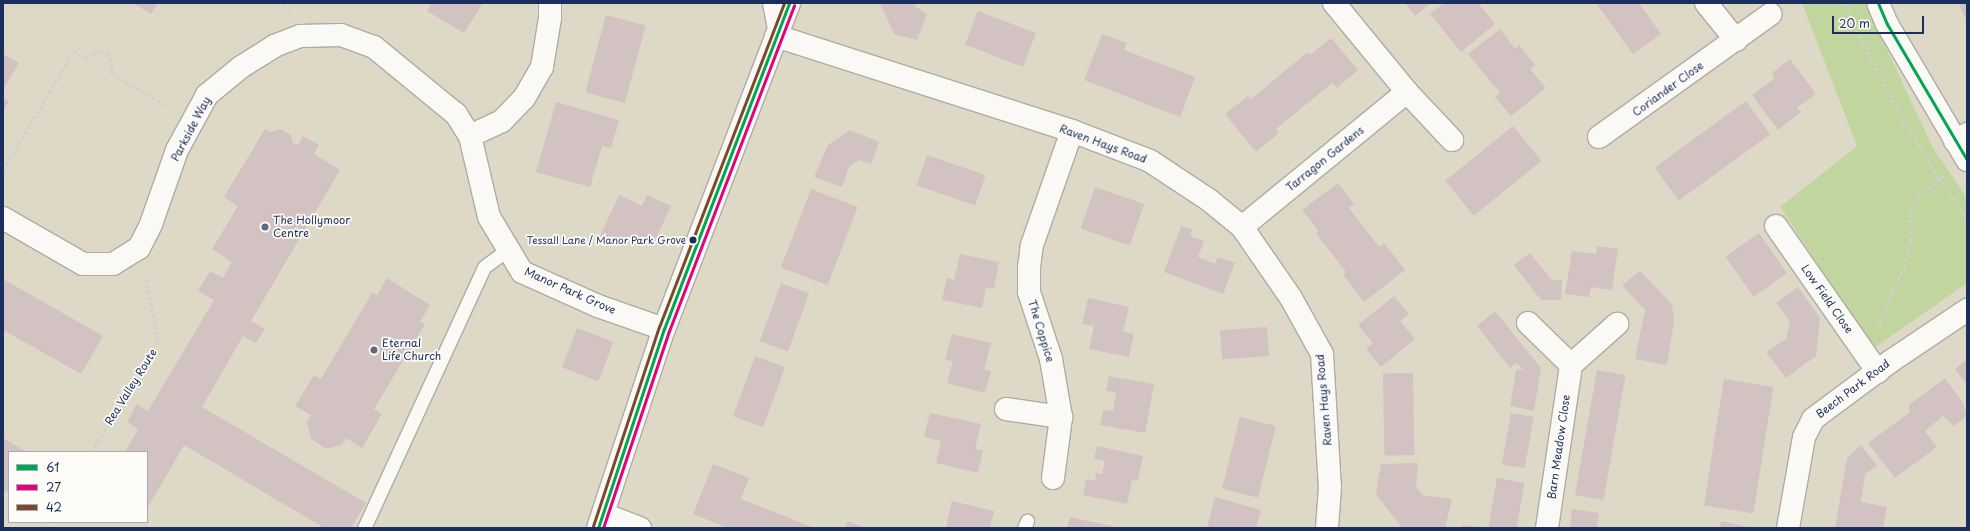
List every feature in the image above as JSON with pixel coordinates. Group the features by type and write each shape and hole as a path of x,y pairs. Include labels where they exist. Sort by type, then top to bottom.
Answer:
{"street":[{"path":"470,136 502,121 524,98 542,66 550,18 550,3"},
{"path":"640,528 600,521 664,330 789,3"},
{"path":"1334,3 1407,92 1452,140"},
{"path":"1706,3 1736,40"},
{"path":"1878,3 1887,24 1964,148"},
{"name":"Coriander Close","path":"1599,138 1771,14"},
{"name":"Parkside Way","path":"139,248 151,224 178,150 207,95 241,67 274,46 300,36 341,35 374,47 456,114 470,136"},
{"name":"Raven Hays Road","path":"776,36 1072,131 1150,161 1209,200 1242,227 1291,298 1322,354 1330,487 1328,528"},
{"name":"Tarragon Gardens","path":"1242,227 1407,92"},
{"name":"The Coppice","path":"1053,478 1061,417 1051,359 1029,292 1029,268 1032,245 1072,131"},
{"name":"Manor Park Grove","path":"470,136 489,217 522,272 598,306 664,330"},
{"path":"3,218 83,264 113,264 139,248"},
{"name":"Low Field Close","path":"1776,226 1884,366"},
{"name":"Beech Park Road","path":"1788,528 1804,437 1808,426 1813,419 1884,366 1967,310"},
{"path":"1528,323 1571,365 1617,324"},
{"name":"Barn Meadow Close","path":"1547,528 1571,365"},
{"path":"1006,409 1061,417"}],"lane":[{"path":"769,3 776,36"},
{"path":"364,528 484,267 508,249"}],"path":[{"path":"1845,3 1854,24 1897,108 1939,178 1967,218"},
{"path":"3,170 74,51 87,59 95,52 100,51 107,54 113,64 111,73 193,121"},
{"path":"1884,366 1880,322 1892,290 1904,267 1910,242 1909,217 1918,196 1939,178 1964,148"},
{"name":"Rea Valley Route","path":"92,451 158,341 139,248"}],"green space":[{"path":"1802,3 1865,3 1933,148 1967,198 1967,283 1874,348 1780,207 1857,146"}],"building":[{"path":"133,3 158,3 151,14"},
{"path":"432,3 483,3 464,33 427,11"},
{"path":"880,3 915,3 916,7 927,14 917,40 894,34"},
{"path":"1405,3 1431,3 1415,16"},
{"path":"1444,3 1478,3 1495,24 1461,52 1430,14"},
{"path":"1596,3 1639,3 1661,34 1633,54"},
{"path":"1958,3 1967,3 1967,21"},
{"path":"978,11 1036,33 1023,67 965,45"},
{"path":"606,15 646,26 625,103 585,92"},
{"path":"1500,29 1515,49 1519,45 1535,65 1530,69 1546,88 1511,116 1495,97 1500,93 1468,54"},
{"path":"1102,34 1127,43 1124,50 1195,77 1180,117 1084,80"},
{"path":"1331,38 1358,70 1337,88 1332,83 1276,129 1279,133 1256,152 1225,114 1248,96 1251,99 1308,52 1310,55"},
{"path":"3,54 19,63 3,90"},
{"path":"1790,59 1816,94 1797,108 1801,112 1778,130 1752,95 1775,78 1772,73"},
{"path":"3,98 9,101 3,111"},
{"path":"1746,101 1770,134 1679,201 1655,167"},
{"path":"556,102 619,120 611,148 602,146 590,187 536,172"},
{"path":"1513,126 1541,161 1474,216 1445,181"},
{"path":"265,129 271,132 280,129 291,135 292,142 298,145 303,136 319,145 314,154 340,170 251,321 265,329 256,343 243,336 202,407 366,503 351,528 320,528 321,526 184,445 148,507 148,451 126,451 138,429 127,422 137,404 148,411 214,300 198,291 210,271 223,278 232,262 212,249 238,206 224,197"},
{"path":"850,130 879,142 871,164 859,160 849,167 842,187 814,177 828,145"},
{"path":"927,155 986,175 975,205 917,185"},
{"path":"1338,183 1354,204 1349,208 1379,247 1384,243 1405,270 1364,302 1343,275 1346,272 1316,233 1319,231 1302,210"},
{"path":"1095,187 1144,204 1130,246 1081,229"},
{"path":"811,189 858,207 828,285 781,267"},
{"path":"619,195 642,206 647,195 671,206 652,247 628,236 623,247 600,236"},
{"path":"1181,226 1192,230 1190,236 1204,241 1198,257 1215,264 1218,257 1235,263 1223,294 1164,272"},
{"path":"1759,233 1787,273 1754,297 1725,257"},
{"path":"1597,246 1618,249 1612,290 1591,287 1589,297 1565,294 1572,251 1596,254"},
{"path":"1530,253 1552,280 1562,280 1561,300 1541,300 1514,265"},
{"path":"960,254 999,262 994,289 986,287 982,308 942,300 947,278 954,280"},
{"path":"1640,271 1672,304 1674,321 1667,365 1635,359 1645,310 1622,285"},
{"name":"Eternal Life Church","path":"387,278 430,305 420,322 425,324 374,409 382,414 362,448 346,438 342,445 326,449 311,439 307,422 311,415 295,406 314,375 321,379 372,293 377,295"},
{"path":"3,279 103,336 81,374 3,330"},
{"path":"781,283 809,293 788,352 760,341"},
{"path":"1798,287 1820,318 1816,356 1786,378 1766,352 1786,339 1790,321 1776,303"},
{"path":"1394,296 1409,314 1400,321 1415,339 1381,367 1366,349 1373,343 1358,325"},
{"path":"1088,298 1129,307 1123,332 1134,334 1129,357 1089,349 1094,326 1082,324"},
{"path":"1495,311 1541,368 1534,411 1510,406 1516,370 1523,369 1517,363 1510,368 1477,326"},
{"path":"1267,327 1269,356 1222,359 1220,330"},
{"path":"577,328 613,342 598,381 562,367"},
{"path":"952,334 991,343 984,369 991,371 985,393 947,383 953,361 945,360"},
{"path":"755,356 785,367 763,427 733,416"},
{"path":"1967,359 1967,385 1955,369"},
{"path":"1597,370 1626,375 1604,500 1575,495"},
{"path":"1413,373 1414,455 1384,456 1383,374"},
{"path":"1109,376 1154,384 1145,433 1100,425 1103,410 1113,411 1116,392 1106,391"},
{"path":"1945,378 1963,403 1967,416 1954,426 1943,416 1925,431 1937,447 1895,478 1868,443 1910,412 1909,405"},
{"path":"1724,379 1773,387 1753,513 1704,505"},
{"path":"930,413 981,424 975,449 983,450 978,473 936,463 941,441 924,437"},
{"path":"1511,413 1534,417 1525,468 1502,464"},
{"path":"1240,417 1276,426 1258,498 1222,489"},
{"path":"3,438 25,451 8,451 8,492 3,490"},
{"path":"1861,445 1877,466 1865,474 1861,502 1887,507 1883,528 1835,528 1847,458"},
{"path":"1097,446 1143,456 1138,481 1132,480 1127,504 1083,495 1086,479 1095,481 1096,473 1102,474 1105,461 1094,459"},
{"path":"1418,463 1416,486 1422,495 1452,499 1445,528 1402,528 1376,494 1381,464"},
{"path":"713,464 749,478 741,499 815,528 728,528 693,514"},
{"path":"1497,478 1525,483 1517,528 1488,528"},
{"path":"1215,497 1261,510 1256,528 1207,528"},
{"path":"952,501 994,511 990,528 946,528"},
{"path":"1572,509 1599,513 1597,528 1570,528"},
{"path":"1070,517 1112,526 1111,528 1067,528"},
{"path":"848,521 865,528 845,528"},
{"path":"1721,521 1748,527 1748,528 1720,528"},
{"path":"1462,525 1477,527 1477,528 1461,528"}],"transit line":[{"name":"42","path":"593,526 659,327 784,3"},
{"name":"61","path":"598,528 664,329 789,3"},
{"name":"61","path":"1878,3 1887,24 1967,160"},
{"name":"27","path":"603,528 669,331 794,5"}],"place":[{"name":"The Hollymoor Centre","path":"265,227"},
{"name":"Tessall Lane / Manor Park Grove","path":"693,240"},
{"name":"Eternal Life Church","path":"374,350"}]}
